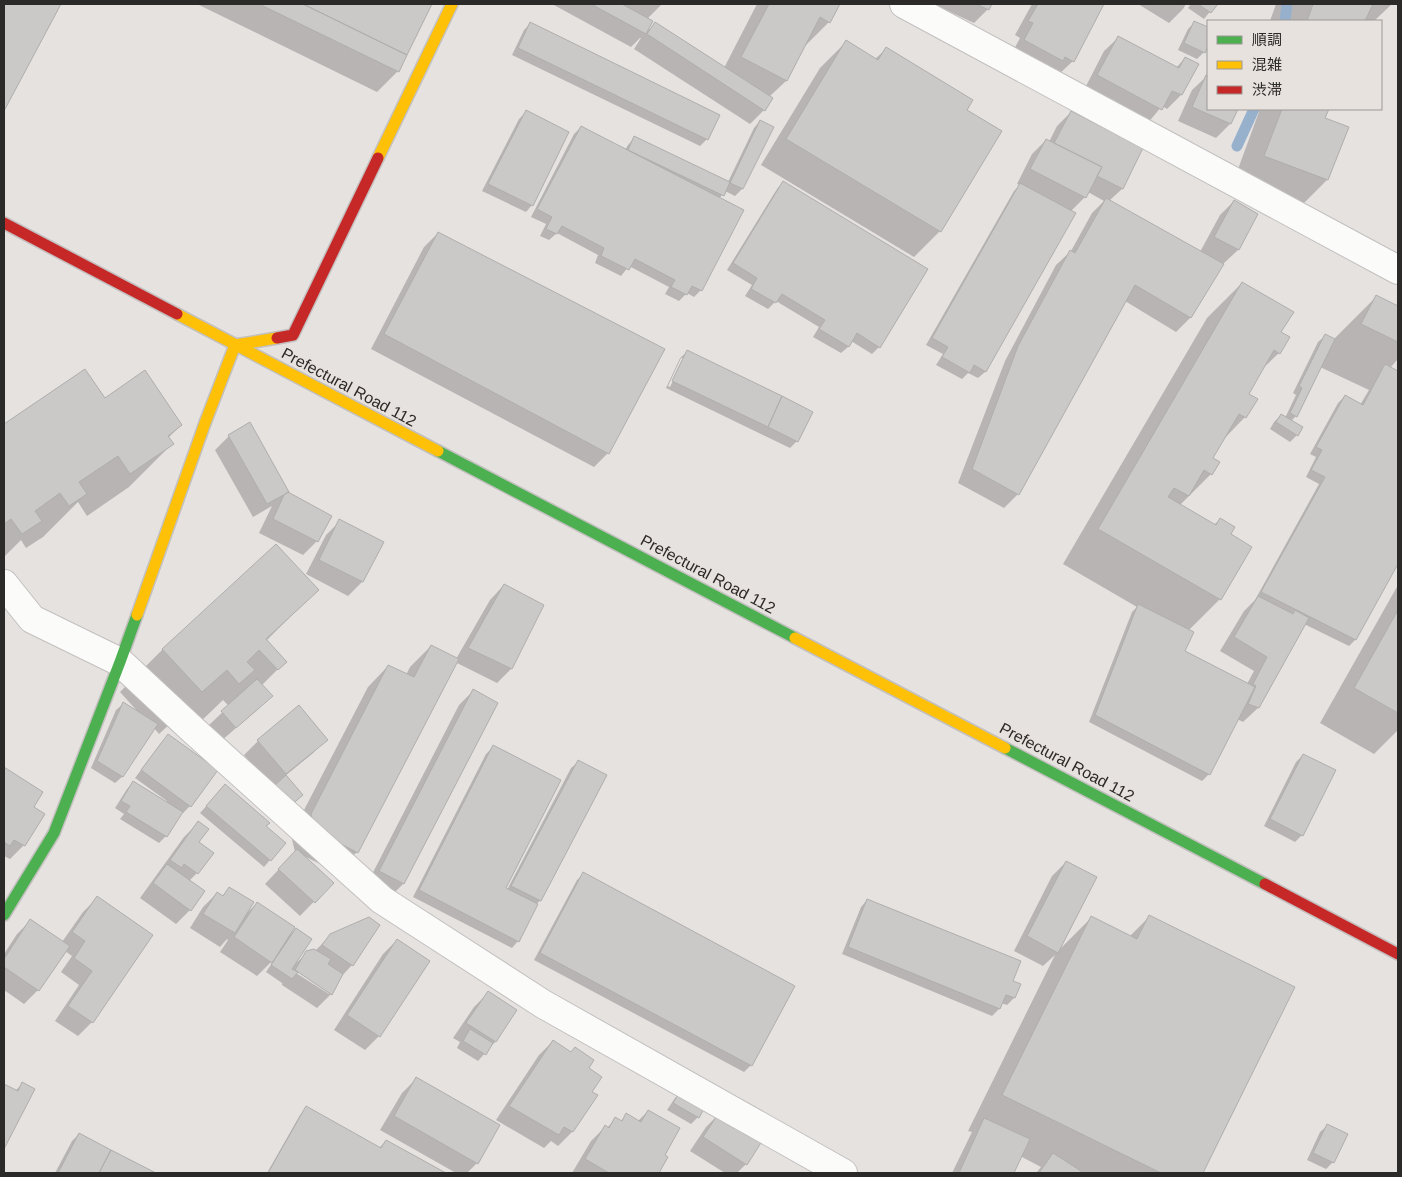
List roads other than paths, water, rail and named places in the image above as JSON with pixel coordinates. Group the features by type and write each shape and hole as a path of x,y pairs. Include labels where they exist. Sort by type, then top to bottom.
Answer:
{"main road":[{"path":"4,915 54,833 120,662 205,424 236,345 293,335 452,4"},
{"name":"Prefectural Road 112","path":"4,223 1398,954"}],"street":[{"path":"904,4 1398,270"},
{"path":"4,584 32,619 120,662 192,730 382,900 543,1004 843,1173"}],"waterway":[{"path":"1285,20 1287,4"},
{"path":"1237,146 1254,110"}]}
